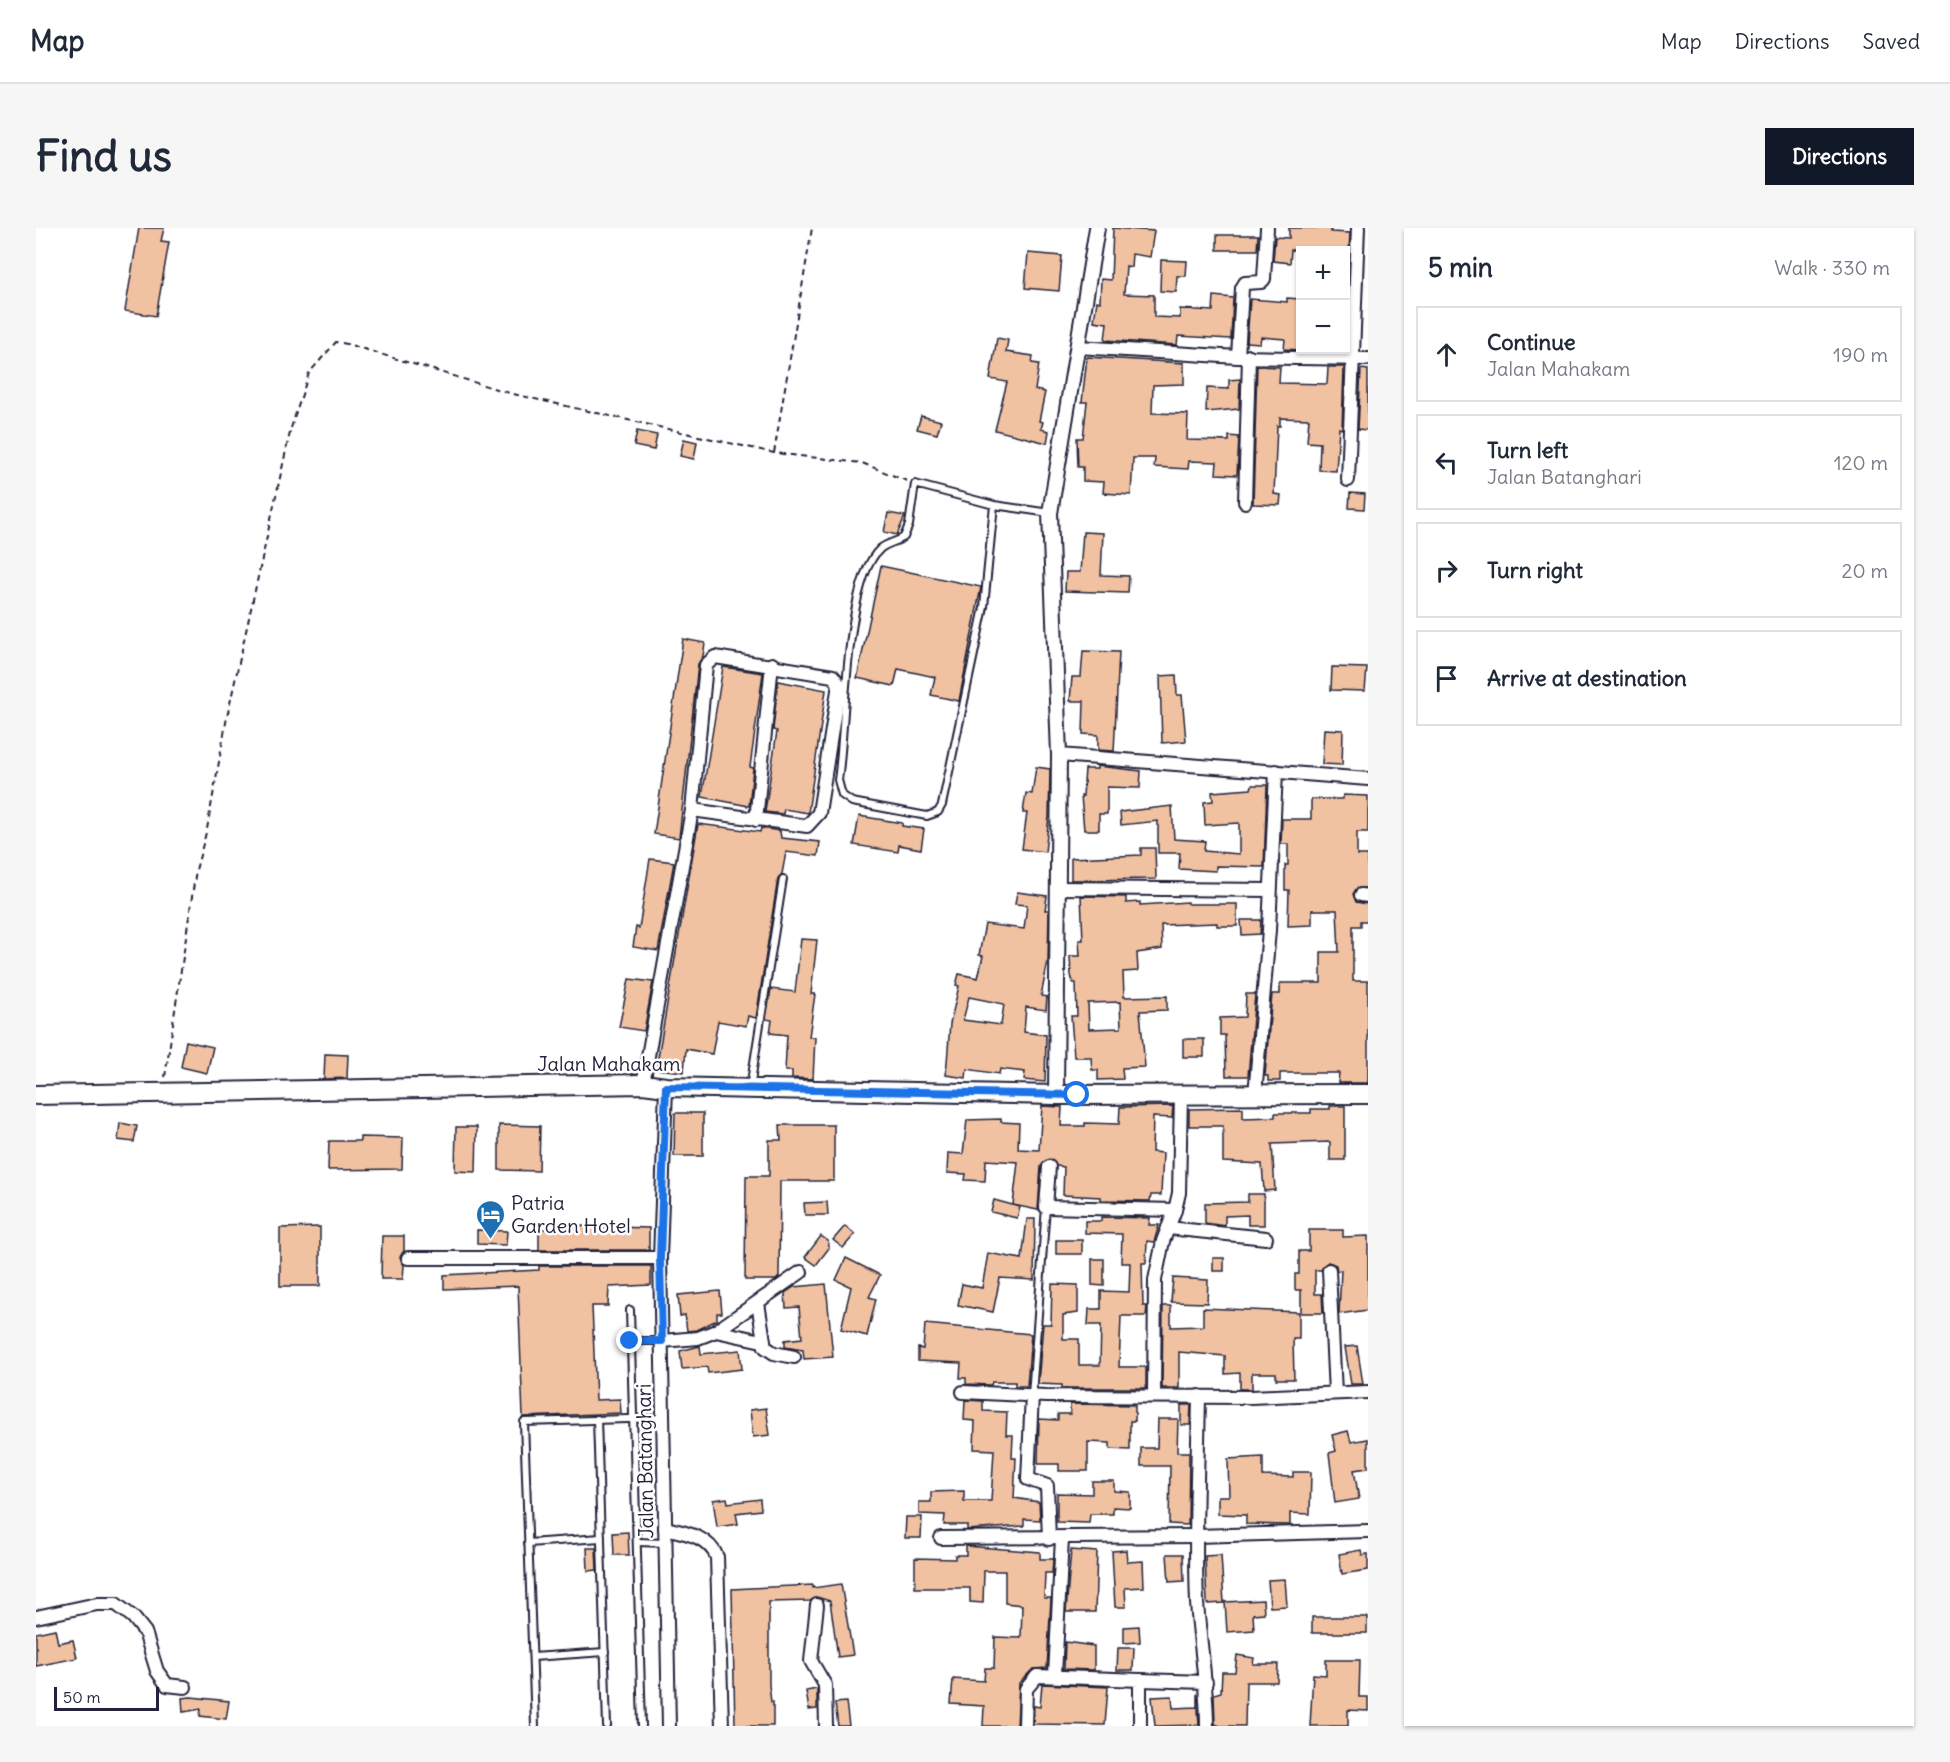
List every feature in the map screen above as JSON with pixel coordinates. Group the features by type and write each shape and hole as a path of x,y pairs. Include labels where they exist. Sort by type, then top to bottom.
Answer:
{"main road":[{"name":"Jalan Mahakam","path":"36,1095 643,1084 666,1087 1056,1095 1368,1094"}],"street":[{"path":"1056,1095 1059,755 1050,513 1097,228"},
{"path":"1245,502 1242,288 1245,283 1261,282 1264,279 1267,228"},
{"path":"1348,480 1358,228"},
{"path":"1078,347 1368,360"},
{"path":"643,1084 692,810 706,665 716,657 772,664 833,676 840,684 819,813 807,826 692,810"},
{"path":"756,820 772,664"},
{"path":"1059,755 1368,779"},
{"path":"1255,1095 1276,771"},
{"path":"1058,888 1270,890"},
{"name":"Jalan Batanghari","path":"666,1087 660,1258 669,1726"},
{"path":"1155,1395 1155,1280 1160,1251 1175,1210 1180,1175 1181,1095"},
{"path":"1048,1167 1046,1207 1175,1210"},
{"path":"1168,1228 1266,1238"},
{"path":"408,1258 660,1258"},
{"path":"1329,1270 1335,1393"},
{"path":"662,1341 698,1338 716,1331 801,1272"},
{"path":"758,1303 762,1341 765,1347 774,1353 794,1357"},
{"path":"716,1331 762,1341"},
{"path":"963,1392 1032,1395 1199,1396 1368,1392"},
{"path":"1032,1395 1028,1479 1047,1486 1049,1539"},
{"path":"1199,1396 1197,1603 1206,1682 1207,1726"},
{"path":"665,1528 691,1534 707,1543 717,1557 722,1726"},
{"path":"941,1538 1049,1539 1368,1531"},
{"path":"1055,1675 1062,1538"},
{"path":"36,1617 98,1604 116,1604 133,1617 145,1632 160,1678 167,1685 184,1687"},
{"path":"817,1605 811,1661 825,1685 826,1726"},
{"path":"1025,1726 1026,1689 1037,1676 1206,1682"},
{"path":"1140,1680 1140,1726"}],"lane":[{"path":"994,505 984,607 942,805 938,812 927,816 852,802 842,795 838,780 857,600 874,556 880,549 904,537 909,525 915,484 994,505 1050,513"},
{"path":"750,1089 783,879"},
{"path":"1032,1395 1046,1207"},
{"path":"630,1310 642,1726"},
{"path":"630,1341 662,1341"},
{"path":"536,1726 524,1422 663,1418"},
{"path":"597,1419 607,1726"},
{"path":"528,1543 601,1538"},
{"path":"637,1542 666,1543"},
{"path":"533,1657 605,1652"}],"path":[{"path":"774,453 812,228"},
{"path":"162,1092 196,870 207,829 227,717 271,519 300,395 309,373 329,347 336,342 348,344 513,394 774,453 862,463 915,484"}],"building":[{"path":"139,228 164,228 161,241 169,242 156,316 125,311"},
{"path":"1113,228 1154,231 1150,257 1132,254 1131,267 1126,266 1124,294 1154,295 1154,317 1180,318 1180,309 1213,311 1214,296 1233,298 1231,339 1178,336 1177,345 1105,340 1107,323 1094,321 1097,301 1100,302 1101,279 1111,280"},
{"path":"1289,228 1331,228 1331,232 1350,233 1349,246 1296,246 1296,250 1291,250 1290,263 1273,261 1275,237 1289,238"},
{"path":"1217,235 1258,235 1257,250 1217,250"},
{"path":"1028,253 1062,256 1059,291 1025,288"},
{"path":"1161,260 1187,261 1186,276 1177,276 1176,292 1160,291"},
{"path":"1287,298 1296,299 1296,350 1284,349 1285,339 1261,337 1260,343 1247,342 1250,299 1287,302"},
{"path":"997,338 1008,340 1006,352 1033,356 1032,363 1039,364 1035,390 1045,392 1039,421 1043,422 1041,429 1049,431 1047,443 995,430 1007,382 990,379"},
{"path":"1087,357 1184,363 1184,384 1153,385 1152,413 1188,414 1187,440 1229,441 1229,436 1239,437 1237,475 1216,474 1217,462 1189,461 1188,469 1154,467 1155,458 1133,458 1131,495 1103,493 1104,482 1083,481 1083,467 1078,467 1077,438 1083,438 1087,402 1082,402"},
{"path":"1257,366 1280,367 1279,383 1327,384 1328,367 1344,367 1342,429 1339,428 1336,471 1319,470 1320,443 1307,442 1309,419 1280,418 1280,426 1277,426 1274,494 1281,495 1280,505 1253,504"},
{"path":"1361,369 1368,370 1368,430 1358,429"},
{"path":"1240,379 1239,409 1206,412 1207,388 1229,389 1229,380"},
{"path":"921,416 941,421 937,434 917,429"},
{"path":"637,431 657,435 654,450 634,446"},
{"path":"684,439 697,442 694,459 680,456"},
{"path":"1350,493 1365,494 1364,509 1349,508"},
{"path":"888,513 905,516 897,535 884,532"},
{"path":"1083,532 1103,533 1101,575 1129,576 1128,593 1065,591 1066,572 1080,572"},
{"path":"881,566 981,587 959,701 931,695 935,677 898,669 894,686 857,678"},
{"path":"683,639 705,643 703,656 698,664 679,838 654,834"},
{"path":"1083,651 1119,652 1114,751 1098,750 1098,735 1083,734 1084,701 1070,701 1072,677 1081,677"},
{"path":"723,667 763,673 750,767 753,768 749,806 702,797"},
{"path":"1332,667 1367,668 1365,691 1331,690"},
{"path":"1176,675 1177,695 1182,695 1186,741 1162,743 1160,676"},
{"path":"778,681 826,690 808,813 784,809 783,814 765,812 777,731 773,730"},
{"path":"1324,729 1343,730 1342,765 1322,764"},
{"path":"1097,766 1141,771 1140,788 1107,787 1107,814 1099,814 1099,830 1084,830 1081,796 1083,796 1085,769 1097,769"},
{"path":"1036,767 1050,769 1049,816 1045,852 1022,849 1027,813 1023,813 1026,793 1032,794"},
{"path":"1252,785 1267,785 1264,867 1216,866 1216,871 1179,869 1180,853 1158,853 1158,821 1121,825 1120,812 1172,806 1174,839 1205,841 1204,851 1239,854 1239,823 1205,825 1204,802 1213,801 1212,792 1251,789"},
{"path":"1343,795 1368,796 1368,832 1357,832 1357,855 1368,855 1368,888 1357,888 1353,894 1356,902 1368,904 1368,921 1361,921 1361,926 1353,926 1353,981 1368,981 1368,1083 1338,1083 1339,1073 1280,1073 1280,1081 1268,1081 1268,1076 1265,1076 1272,994 1280,994 1280,983 1321,983 1321,952 1339,952 1337,910 1312,910 1312,925 1288,926 1289,890 1285,890 1285,865 1288,865 1288,844 1281,844 1282,819 1311,819 1311,799 1343,799"},
{"path":"859,816 924,829 921,849 899,845 898,852 854,845"},
{"path":"698,824 760,832 761,828 780,831 781,838 820,842 818,856 786,852 782,874 778,878 756,1018 748,1016 746,1026 718,1021 712,1054 686,1049 684,1072 656,1069"},
{"path":"1141,848 1155,848 1156,879 1071,880 1071,858 1141,855"},
{"path":"650,859 674,862 658,951 633,947 636,927 639,928"},
{"path":"1017,892 1047,896 1045,910 1049,910 1048,961 1041,996 1047,997 1046,1010 1026,1007 1024,1032 1046,1035 1045,1082 1024,1080 1025,1072 1000,1069 999,1074 967,1069 966,1078 946,1075 950,1024 959,986 956,985 959,974 978,978 983,956 979,955 985,924 1024,929 1027,905 1015,904","holes":["969,997 1004,1004 1001,1025 963,1020"]},
{"path":"1081,896 1126,897 1126,903 1140,902 1140,905 1188,902 1188,904 1237,904 1237,926 1217,926 1217,923 1161,925 1162,949 1137,953 1138,971 1123,972 1124,997 1167,996 1167,1010 1140,1011 1145,1067 1122,1068 1123,1079 1098,1080 1098,1070 1092,1070 1091,1057 1074,1057 1071,1016 1077,1016 1076,983 1073,983 1071,975 1070,956 1080,956 1079,940 1083,940","holes":["1120,1002 1121,1028 1089,1029 1088,1003"]},
{"path":"1241,920 1261,920 1260,934 1242,935"},
{"path":"801,939 817,940 811,994 815,994 809,1037 815,1037 813,1079 792,1078 792,1071 785,1071 787,1035 770,1033 772,1020 766,1019 771,989 795,992"},
{"path":"629,979 653,982 644,1031 619,1027"},
{"path":"1246,994 1255,994 1248,1076 1226,1076 1225,1035 1220,1035 1220,1018 1245,1017"},
{"path":"1183,1039 1204,1039 1204,1057 1183,1057"},
{"path":"186,1041 213,1047 207,1073 181,1067"},
{"path":"325,1054 348,1055 347,1078 324,1079"},
{"path":"1042,1106 1062,1107 1061,1126 1085,1126 1085,1123 1119,1124 1120,1107 1173,1106 1172,1118 1153,1117 1152,1152 1163,1153 1161,1195 1151,1195 1150,1201 1101,1200 1101,1197 1063,1195 1064,1167 1057,1166 1049,1159 1041,1166 1038,1210 1013,1205 1018,1162 986,1160 985,1181 965,1180 966,1174 947,1173 948,1153 963,1154 967,1120 1001,1119 1001,1122 1019,1123 1018,1149 1039,1150"},
{"path":"1330,1106 1345,1106 1345,1160 1330,1160 1330,1142 1272,1144 1275,1190 1264,1191 1262,1164 1223,1162 1223,1126 1189,1126 1189,1109 1243,1108 1243,1118 1275,1117 1275,1113 1311,1113 1311,1109 1330,1109"},
{"path":"675,1113 703,1113 703,1156 674,1156"},
{"path":"120,1123 137,1126 134,1142 118,1140"},
{"path":"499,1125 540,1126 539,1171 499,1170"},
{"path":"780,1125 834,1125 834,1181 780,1181 779,1277 776,1280 745,1280 746,1176 769,1176 769,1140 781,1140"},
{"path":"456,1127 477,1127 476,1172 455,1171"},
{"path":"360,1137 403,1138 402,1169 328,1170 329,1141 360,1141"},
{"path":"1248,1194 1264,1194 1264,1225 1248,1225 1248,1215 1225,1216 1225,1226 1205,1223 1205,1203 1248,1202"},
{"path":"994,1200 1020,1207 1017,1218 991,1212"},
{"path":"827,1202 828,1215 805,1215 804,1203"},
{"path":"1101,1217 1150,1218 1149,1225 1159,1225 1154,1242 1147,1241 1146,1263 1142,1263 1143,1306 1147,1306 1146,1316 1121,1316 1119,1367 1146,1367 1146,1388 1062,1388 1062,1385 1038,1384 1043,1324 1051,1324 1052,1284 1078,1285 1078,1313 1063,1315 1063,1339 1079,1339 1079,1365 1100,1365 1101,1325 1088,1325 1089,1309 1101,1309 1101,1291 1129,1292 1130,1263 1121,1263 1122,1234 1085,1233 1085,1221 1101,1221"},
{"path":"1027,1219 1035,1219 1034,1280 1000,1278 993,1312 958,1305 962,1284 982,1288 988,1253 1022,1259"},
{"path":"576,1226 649,1228 649,1250 539,1250 539,1229 576,1228"},
{"path":"845,1226 855,1234 843,1248 833,1240"},
{"path":"320,1227 320,1286 280,1286 280,1228"},
{"path":"477,1230 507,1231 506,1245 477,1244"},
{"path":"1309,1230 1343,1230 1343,1237 1368,1236 1368,1310 1339,1314 1341,1270 1337,1271 1336,1265 1328,1262 1321,1270 1315,1270 1315,1294 1322,1294 1323,1313 1301,1313 1301,1290 1295,1290 1295,1274 1299,1274 1299,1251 1309,1251"},
{"path":"382,1236 404,1236 404,1251 400,1257 404,1265 403,1279 381,1279"},
{"path":"821,1236 828,1241 829,1248 816,1265 805,1257"},
{"path":"1056,1240 1082,1240 1082,1254 1056,1254"},
{"path":"846,1258 880,1275 869,1297 876,1299 867,1336 841,1329 851,1287 836,1280"},
{"path":"1213,1258 1224,1258 1224,1271 1213,1271"},
{"path":"1092,1259 1104,1259 1104,1286 1092,1285"},
{"path":"539,1266 651,1266 651,1285 609,1287 608,1306 592,1306 596,1400 620,1399 621,1413 523,1417 518,1286 444,1289 444,1275 539,1270"},
{"path":"1173,1278 1208,1280 1207,1303 1171,1302"},
{"path":"826,1284 833,1357 804,1359 803,1350 785,1347 785,1340 802,1338 799,1307 786,1308 785,1293 794,1287"},
{"path":"720,1291 722,1313 717,1313 717,1320 696,1330 687,1331 685,1315 680,1316 678,1295"},
{"path":"1163,1306 1171,1306 1171,1327 1203,1326 1203,1308 1299,1312 1299,1339 1293,1339 1294,1379 1276,1379 1276,1373 1252,1373 1252,1389 1240,1389 1240,1373 1225,1374 1225,1356 1179,1352 1179,1388 1162,1388"},
{"path":"925,1324 1031,1334 1027,1386 1015,1386 1015,1382 992,1382 991,1385 966,1384 966,1378 960,1378 961,1363 918,1361 918,1348 923,1349"},
{"path":"700,1346 701,1354 740,1350 742,1369 708,1373 707,1367 682,1369 680,1351"},
{"path":"1357,1346 1363,1384 1351,1384 1345,1347"},
{"path":"965,1400 983,1401 983,1411 1007,1412 1006,1435 1013,1435 1012,1458 1016,1458 1014,1498 1039,1502 1040,1520 1024,1519 1024,1526 967,1530 967,1525 944,1525 945,1515 919,1514 919,1502 931,1502 931,1492 964,1491 964,1501 991,1501 994,1450 974,1449 975,1421 964,1420"},
{"path":"1070,1404 1135,1405 1135,1421 1130,1421 1130,1450 1110,1449 1110,1443 1088,1442 1088,1471 1059,1471 1059,1464 1038,1464 1039,1419 1058,1420 1058,1414 1070,1414"},
{"path":"1181,1405 1191,1405 1190,1425 1181,1425"},
{"path":"766,1408 770,1435 753,1437 750,1410"},
{"path":"1158,1419 1178,1419 1177,1452 1189,1452 1188,1525 1169,1524 1170,1466 1141,1466 1141,1448 1157,1448"},
{"path":"1348,1431 1351,1442 1368,1439 1368,1468 1354,1470 1359,1499 1335,1503 1329,1453 1336,1451 1332,1435"},
{"path":"1263,1457 1263,1476 1293,1477 1293,1472 1311,1472 1310,1514 1290,1513 1290,1525 1246,1524 1246,1515 1218,1514 1218,1496 1229,1496 1228,1459"},
{"path":"1092,1481 1114,1481 1114,1491 1130,1492 1130,1508 1113,1507 1113,1514 1090,1514 1089,1523 1057,1522 1057,1493 1092,1494"},
{"path":"727,1498 728,1503 760,1499 761,1510 736,1513 738,1524 717,1527 713,1500"},
{"path":"906,1517 922,1517 921,1538 905,1538"},
{"path":"628,1532 629,1555 614,1555 613,1533"},
{"path":"966,1546 1040,1552 1040,1559 1053,1559 1052,1573 1045,1573 1044,1598 1051,1598 1047,1668 1033,1669 1019,1683 1017,1726 983,1726 984,1706 951,1704 953,1679 984,1681 985,1668 994,1668 995,1637 1021,1638 1022,1605 1005,1603 1005,1571 984,1571 983,1603 970,1602 970,1588 915,1588 915,1558 955,1559 955,1555 966,1555"},
{"path":"587,1548 596,1548 597,1570 588,1571"},
{"path":"1071,1550 1097,1552 1095,1612 1066,1612"},
{"path":"1126,1550 1127,1562 1143,1561 1144,1587 1125,1588 1126,1607 1115,1607 1112,1551"},
{"path":"1361,1550 1362,1555 1368,1554 1368,1570 1342,1574 1339,1554"},
{"path":"1167,1554 1183,1554 1184,1581 1169,1582"},
{"path":"1221,1555 1224,1603 1207,1604 1205,1556"},
{"path":"1285,1579 1287,1606 1270,1607 1268,1580"},
{"path":"841,1584 853,1655 838,1657 830,1601 817,1597 810,1601 769,1602 769,1685 771,1702 773,1702 773,1726 735,1726 732,1589 813,1585 813,1588"},
{"path":"1263,1600 1264,1613 1253,1614 1254,1630 1227,1632 1225,1602"},
{"path":"1312,1617 1367,1617 1367,1633 1312,1633"},
{"path":"1139,1626 1140,1642 1124,1643 1124,1627"},
{"path":"55,1629 58,1643 73,1640 77,1658 36,1666 36,1633"},
{"path":"1065,1642 1094,1646 1094,1670 1064,1669"},
{"path":"1118,1648 1134,1648 1133,1670 1117,1670"},
{"path":"1237,1655 1254,1658 1253,1664 1278,1664 1277,1682 1246,1682 1245,1726 1220,1726 1215,1724 1214,1694 1221,1692 1222,1672 1235,1672"},
{"path":"1326,1660 1360,1660 1359,1697 1368,1697 1368,1711 1348,1710 1348,1726 1310,1726 1313,1674 1326,1675"},
{"path":"1042,1684 1108,1687 1105,1725 1033,1724 1034,1706 1040,1707"},
{"path":"817,1689 817,1709 809,1710 806,1691"},
{"path":"1197,1694 1199,1725 1155,1726 1152,1697 1172,1696 1173,1708 1197,1707"},
{"path":"182,1698 229,1701 226,1719 200,1716 201,1709 183,1712"},
{"path":"846,1702 849,1726 838,1726 835,1703"}],"place":[{"name":"Patria Garden Hotel","path":"490,1240"}],"route":[{"path":"630,1341 662,1341 660,1258 666,1087 1077,1095"}]}
